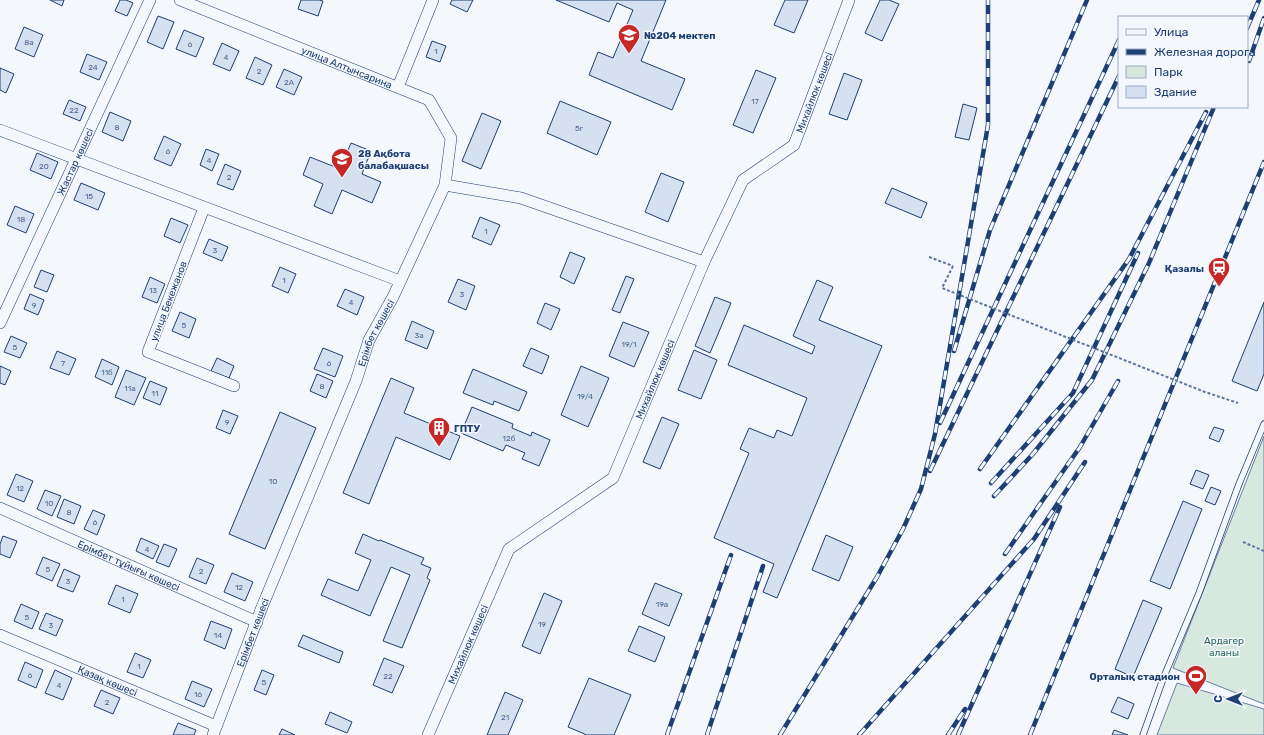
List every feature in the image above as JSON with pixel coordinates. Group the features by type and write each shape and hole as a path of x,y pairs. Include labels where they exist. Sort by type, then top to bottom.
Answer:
{"street":[{"name":"Жастар көшесі","path":"0,323 150,0"},
{"name":"улица Алтынсарина","path":"180,0 429,100 451,138 445,185"},
{"path":"398,87 433,0"},
{"name":"Михайлюк көшесі","path":"428,735 509,549 613,478 704,262 743,180 794,145 849,0"},
{"path":"0,130 400,281"},
{"path":"445,185 521,198 704,262"},
{"name":"Ерімбет көшесі","path":"214,730 356,381 369,340 400,281 445,185"},
{"name":"улица Бекежанов","path":"204,208 148,352 234,386"},
{"name":"Ерімбет тұйығы көшесі","path":"0,508 257,622"},
{"name":"Қазақ көшесі","path":"0,635 214,730"}],"lane":[{"path":"1143,735 1163,679 1199,593 1239,484 1264,424"}],"path":[{"path":"929,256 953,266 942,288 1205,392 1238,403"},
{"path":"1243,542 1264,551"}],"green space":[{"name":"Ардагер аланы","path":"1264,436 1264,704 1173,668"},
{"name":"Орталық стадион","path":"1177,683 1264,709 1264,735 1157,735"}],"building":[{"path":"50,0 64,0 62,6"},
{"path":"120,0 126,0 133,3 127,16 115,11"},
{"path":"301,0 323,1 318,16 298,9"},
{"path":"452,0 473,0 467,12 450,4"},
{"name":"№204 мектеп","path":"556,0 666,0 641,61 685,79 672,110 589,75 598,52 613,58 633,10 617,3 609,22"},
{"path":"785,0 808,0 794,33 774,25"},
{"path":"880,0 889,0 899,4 882,41 865,33"},
{"path":"158,16 174,22 163,49 147,42"},
{"path":"24,27 43,35 34,57 15,49"},
{"path":"184,30 204,38 196,57 176,49"},
{"path":"432,41 446,46 440,62 426,57"},
{"path":"222,43 239,51 230,71 213,64"},
{"path":"87,54 107,62 99,80 80,72"},
{"path":"255,57 272,65 263,85 246,78"},
{"path":"0,68 14,74 6,93 0,90"},
{"path":"284,69 302,77 294,95 276,87"},
{"path":"756,70 776,78 753,133 733,125"},
{"path":"844,73 862,80 847,120 829,114"},
{"path":"69,100 86,107 80,121 63,114"},
{"path":"560,101 611,122 597,155 547,133"},
{"path":"963,104 977,108 969,140 955,137"},
{"path":"110,112 131,121 123,141 102,132"},
{"path":"482,113 501,121 481,169 462,161"},
{"path":"164,136 181,144 171,166 154,159"},
{"name":"28 Ақбота балабақшасы","path":"351,143 371,151 362,174 381,182 372,203 342,190 332,214 314,206 323,184 303,175 310,157 340,169"},
{"path":"206,149 219,154 212,171 200,165"},
{"path":"37,153 58,162 51,179 30,170"},
{"path":"225,164 241,171 233,190 217,184"},
{"path":"661,173 684,182 668,222 645,212"},
{"path":"81,183 105,193 98,210 74,200"},
{"path":"892,188 927,203 921,218 885,203"},
{"path":"15,206 34,214 26,233 7,225"},
{"path":"480,217 500,225 491,245 472,237"},
{"path":"171,218 188,225 180,243 164,236"},
{"path":"209,239 228,247 222,261 203,253"},
{"path":"570,252 585,258 574,284 560,277"},
{"path":"280,267 296,274 288,293 272,286"},
{"path":"41,270 54,275 47,292 34,287"},
{"path":"626,276 634,279 620,313 612,310"},
{"path":"150,277 165,284 157,303 142,297"},
{"path":"458,279 475,286 466,310 448,302"},
{"path":"817,280 833,287 819,320 882,346 777,598 763,592 774,564 714,538 749,453 740,449 749,428 774,438 777,430 792,436 807,398 728,365 744,325 812,354 815,346 793,336"},
{"path":"345,289 364,297 357,315 337,306"},
{"path":"30,294 44,300 38,315 24,309"},
{"path":"715,297 731,303 710,353 695,346"},
{"path":"1264,302 1264,374 1257,391 1232,381"},
{"path":"545,303 560,309 551,330 537,323"},
{"path":"180,312 196,319 189,338 172,331"},
{"path":"412,321 434,331 427,349 405,340"},
{"path":"623,322 649,332 634,367 609,356"},
{"path":"11,336 27,343 20,358 4,352"},
{"path":"323,348 343,356 335,377 314,369"},
{"path":"531,348 549,356 542,374 523,366"},
{"path":"694,350 717,360 701,399 678,390"},
{"path":"57,351 76,359 69,375 50,368"},
{"path":"217,358 234,366 229,378 211,371"},
{"path":"102,359 119,367 112,385 95,377"},
{"path":"0,366 11,371 5,385 0,383"},
{"path":"581,366 609,378 588,427 561,415"},
{"path":"473,369 527,392 519,411 494,401 493,405 463,393"},
{"path":"126,370 146,378 134,405 115,397"},
{"path":"317,374 333,381 326,398 310,391"},
{"name":"ГПТУ","path":"391,378 414,388 404,413 460,436 450,460 396,437 369,504 343,493"},
{"path":"150,381 167,388 160,405 143,398"},
{"path":"472,407 513,424 512,428 531,436 532,432 550,440 539,466 522,459 525,453 506,445 503,451 461,433"},
{"path":"223,410 238,416 230,434 216,428"},
{"path":"280,412 316,428 265,549 229,534"},
{"path":"662,417 679,424 660,469 643,462"},
{"path":"1214,427 1224,430 1219,442 1209,438"},
{"path":"1196,470 1209,475 1203,489 1190,484"},
{"path":"16,474 33,481 24,502 7,495"},
{"path":"1211,487 1221,491 1215,505 1205,501"},
{"path":"45,490 61,496 52,516 37,509"},
{"path":"64,499 81,506 74,524 57,517"},
{"path":"1183,501 1202,509 1170,589 1150,581"},
{"path":"93,510 105,515 97,535 84,529"},
{"path":"363,534 424,558 421,564 431,568 427,578 430,580 402,648 383,641 410,575 391,567 370,616 321,595 328,579 358,591 371,560 355,553"},
{"path":"826,535 853,547 839,581 812,570"},
{"path":"3,536 17,541 10,558 0,554 0,544"},
{"path":"141,538 159,546 153,559 136,551"},
{"path":"164,544 177,549 169,567 156,562"},
{"path":"43,557 60,564 52,581 36,574"},
{"path":"197,558 214,565 206,584 189,577"},
{"path":"64,569 80,576 73,592 57,586"},
{"path":"232,573 253,582 245,601 224,592"},
{"path":"655,583 682,594 669,626 642,614"},
{"path":"116,585 138,594 130,613 108,604"},
{"path":"544,593 562,601 540,654 522,646"},
{"path":"1143,600 1162,608 1133,677 1115,669"},
{"path":"21,604 39,612 32,629 14,621"},
{"path":"46,613 63,620 56,636 39,629"},
{"path":"211,621 232,629 225,649 204,640"},
{"path":"639,626 665,637 655,662 628,651"},
{"path":"303,635 343,652 339,663 298,646"},
{"path":"135,653 151,660 143,678 127,672"},
{"path":"384,658 404,666 392,693 373,685"},
{"path":"25,662 43,670 36,688 18,680"},
{"path":"55,670 72,678 63,700 45,693"},
{"path":"262,670 274,675 266,695 254,690"},
{"path":"589,678 631,695 614,735 587,735 568,727"},
{"path":"192,681 212,689 204,707 185,699"},
{"path":"101,690 120,698 113,714 94,706"},
{"path":"505,692 523,700 508,735 487,735"},
{"path":"1118,697 1134,704 1128,719 1111,712"},
{"path":"330,712 352,722 347,733 325,724"},
{"path":"178,723 196,730 194,735 173,735"},
{"path":"282,729 295,735 279,735"},
{"path":"1114,730 1128,735 1112,735"}],"railway":[{"path":"780,735 877,577 903,529 921,489 935,434 988,125 988,0"},
{"path":"954,351 990,230 1087,0"},
{"path":"1248,26 1259,0"},
{"path":"1249,61 1264,18"},
{"path":"940,423 1118,42"},
{"path":"930,471 1118,78"},
{"path":"994,496 1032,455 1092,380 1149,263 1214,108"},
{"path":"980,469 1129,259 1206,112"},
{"path":"1030,735 1264,162"},
{"path":"991,483 1073,393 1138,253"},
{"path":"1005,554 1080,447 1118,381"},
{"path":"859,735 1034,539 1085,462"},
{"path":"958,735 1060,507"},
{"path":"667,735 731,555"},
{"path":"707,735 763,566"},
{"path":"948,735 965,709"}],"place":[{"name":"№204 мектеп","path":"629,54"},
{"name":"28 Ақбота балабақшасы","path":"342,178"},
{"name":"Қазалы","path":"1219,288"},
{"name":"ГПТУ","path":"439,448"},
{"name":"Орталық стадион","path":"1196,696"}]}
